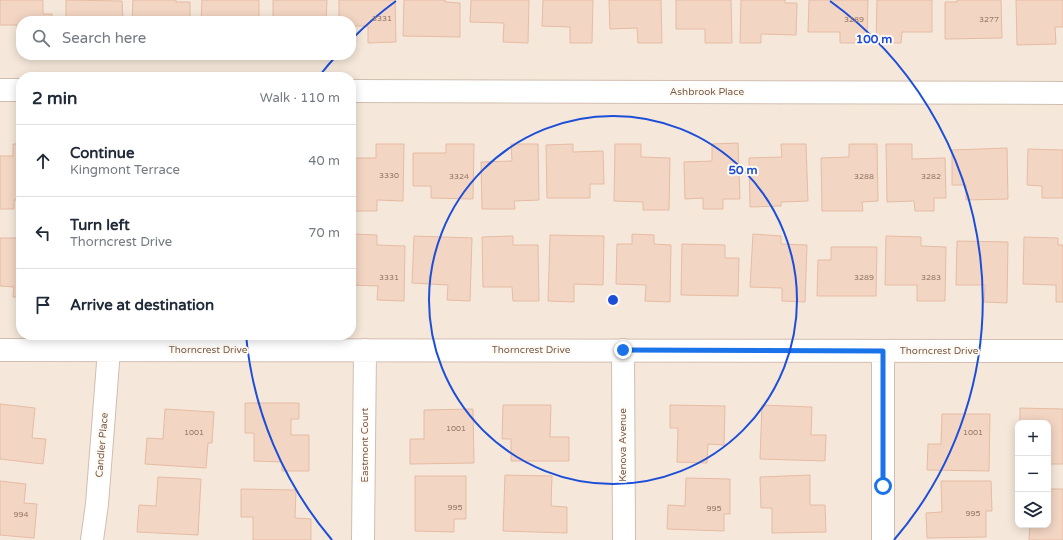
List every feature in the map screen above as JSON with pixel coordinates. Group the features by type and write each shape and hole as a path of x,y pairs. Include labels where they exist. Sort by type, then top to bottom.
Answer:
{"street":[{"path":"0,90 16,90"},
{"name":"Ashbrook Place","path":"356,91 1063,93"},
{"name":"Thorncrest Drive","path":"0,350 1063,351"},
{"name":"Candler Place","path":"92,540 97,504 109,350"},
{"name":"Eastmont Court","path":"363,540 366,350"},
{"name":"Kenova Avenue","path":"623,350 624,540"},
{"path":"883,351 883,540"}],"shaded area":[{"path":"0,0 1063,0 1063,540 0,540"}],"building":[{"path":"0,0 43,0 43,14 52,14 52,16 16,16 16,25 0,25"},
{"path":"66,0 122,1 123,16 66,16"},
{"path":"133,0 176,0 176,2 190,2 190,16 132,16"},
{"path":"202,0 259,0 259,16 201,16"},
{"path":"273,0 327,0 326,16 273,16"},
{"path":"339,0 395,0 396,42 368,43 368,26 356,26 356,16 339,16"},
{"path":"404,0 445,0 445,2 460,3 460,37 403,36"},
{"path":"471,0 529,0 528,43 503,42 504,23 470,22"},
{"path":"543,0 593,0 592,43 570,43 570,27 542,26"},
{"path":"609,0 661,0 662,43 638,43 637,28 610,29"},
{"path":"676,0 731,0 732,43 705,43 705,29 676,29"},
{"path":"741,0 785,0 785,3 797,3 796,35 761,34 761,43 740,43"},
{"path":"809,0 868,0 867,43 840,43 840,32 808,32"},
{"path":"877,0 932,0 932,32 902,32 901,43 876,43"},
{"path":"957,0 1001,0 1002,38 945,39 945,2 957,2"},
{"path":"1016,0 1063,0 1063,27 1055,27 1056,44 1017,45"},
{"path":"738,143 740,199 723,199 723,209 703,209 703,198 685,199 684,162 712,161 712,144"},
{"path":"13,144 16,144 16,200 14,200 14,209 0,209 0,156 13,156"},
{"path":"376,144 404,144 403,201 377,200 377,211 356,211 356,158 376,158"},
{"path":"446,144 474,144 473,199 431,198 431,186 413,186 413,153 446,153"},
{"path":"511,144 538,144 539,200 514,201 515,209 482,209 481,162 512,161"},
{"path":"573,144 573,152 603,151 604,184 590,184 590,198 547,198 546,145"},
{"path":"615,144 641,144 641,157 670,158 669,210 643,210 643,202 614,201"},
{"path":"781,144 806,144 808,201 781,202 781,206 750,207 749,158 782,157"},
{"path":"849,144 877,144 878,201 862,202 863,211 822,211 821,158 849,157"},
{"path":"886,144 912,144 912,159 945,158 946,198 934,198 934,211 915,211 914,201 887,202"},
{"path":"1007,148 1008,199 966,200 966,185 952,185 952,150"},
{"path":"1028,149 1063,150 1063,198 1042,198 1042,186 1027,185"},
{"path":"356,234 377,235 377,245 405,246 404,301 377,300 378,286 356,285"},
{"path":"632,234 654,235 654,244 671,245 670,302 645,301 646,285 616,284 617,244 632,244"},
{"path":"753,234 781,236 781,244 807,245 805,302 782,301 782,288 750,287"},
{"path":"550,235 604,236 603,285 574,284 574,302 548,301"},
{"path":"414,236 472,238 470,301 447,300 448,285 412,283"},
{"path":"513,236 513,245 538,245 539,301 513,301 512,287 483,287 482,237"},
{"path":"886,236 921,237 921,246 946,247 945,301 917,301 917,285 885,285"},
{"path":"1024,237 1058,238 1058,245 1063,245 1063,302 1056,302 1056,285 1023,284"},
{"path":"0,238 16,238 16,297 13,297 14,287 0,286"},
{"path":"957,241 1008,242 1007,303 984,302 985,285 956,285"},
{"path":"682,244 725,245 725,258 739,258 738,296 681,295"},
{"path":"831,247 877,247 876,296 817,296 818,260 831,260"},
{"path":"245,403 299,403 299,419 291,419 291,435 309,435 309,471 282,471 282,462 254,461 254,433 245,433"},
{"path":"0,404 35,408 32,438 46,439 43,464 0,459"},
{"path":"503,405 551,405 550,437 569,437 569,461 511,461 511,439 502,439"},
{"path":"670,405 725,406 724,445 708,444 707,463 677,462 678,428 670,428"},
{"path":"762,405 812,407 811,435 826,435 825,461 760,459"},
{"path":"1020,408 1063,409 1063,464 1051,464 1051,420 1020,420"},
{"path":"165,409 214,412 212,443 208,443 206,468 145,464 147,438 163,439"},
{"path":"473,409 474,463 410,464 410,439 424,439 424,410"},
{"path":"942,414 990,414 989,471 927,470 928,444 941,444"},
{"path":"505,475 552,476 551,506 567,507 567,533 503,531"},
{"path":"810,475 810,505 825,505 826,532 772,533 772,508 761,508 760,477"},
{"path":"415,476 466,476 466,519 454,519 454,532 415,531"},
{"path":"158,477 201,479 198,535 137,532 139,505 156,506"},
{"path":"686,478 730,479 730,514 724,514 724,531 667,529 668,505 685,506"},
{"path":"0,481 26,484 24,503 37,504 34,538 0,535"},
{"path":"941,481 991,481 992,511 986,511 986,537 927,538 926,513 942,512"},
{"path":"241,489 296,490 295,518 311,519 311,540 253,540 253,517 241,517"},
{"path":"1051,489 1063,489 1063,540 1029,540 1030,528 1051,528"}],"route":[{"path":"623,350 883,351 883,486"}]}
